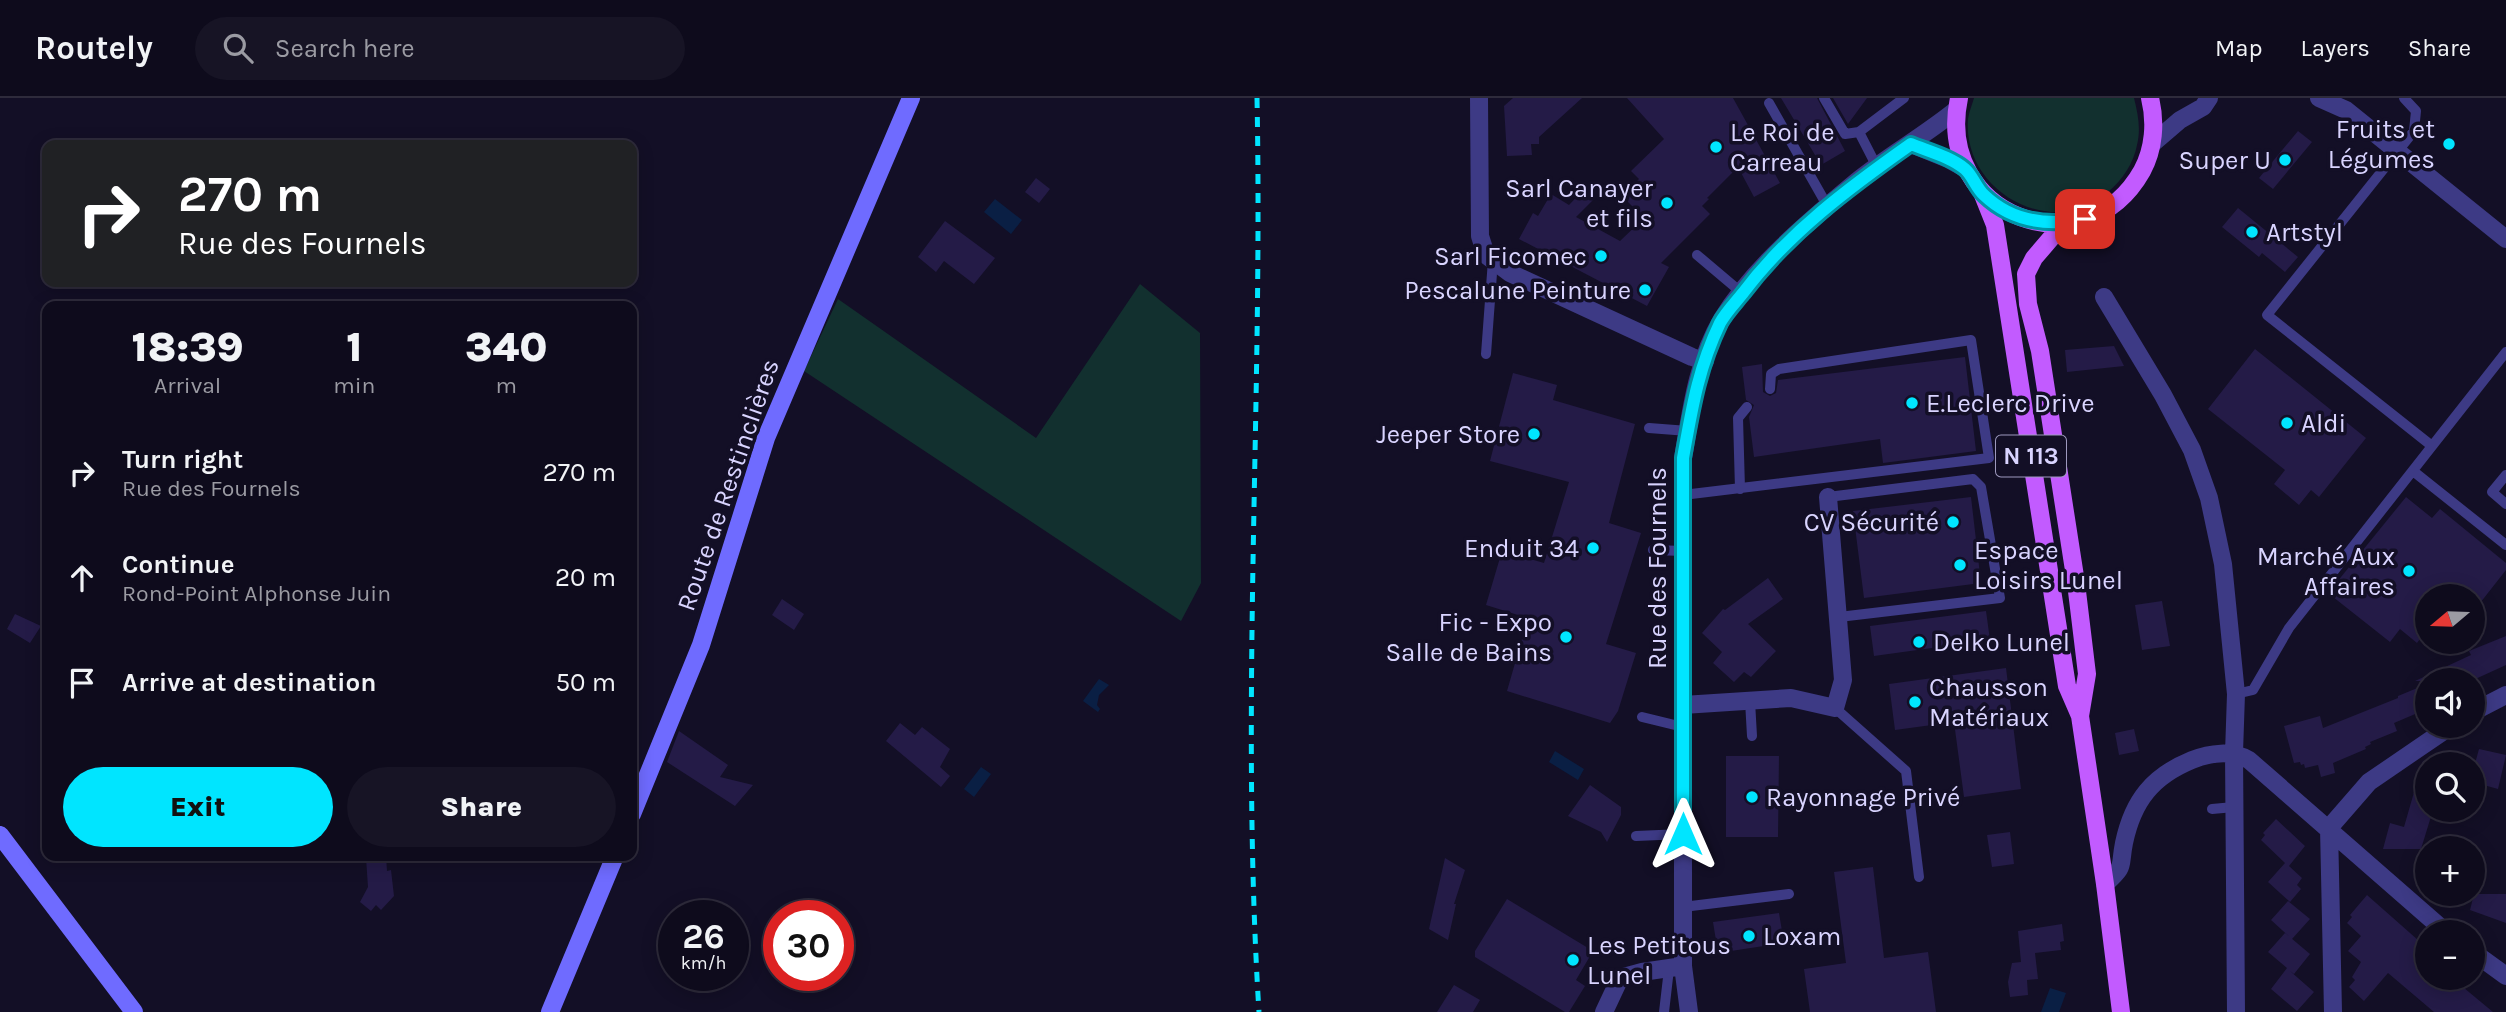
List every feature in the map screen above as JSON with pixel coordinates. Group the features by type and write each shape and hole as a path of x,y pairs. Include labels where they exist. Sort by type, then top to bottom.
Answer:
{"main road":[{"path":"1957,104 1957,141 1966,169 1983,195 2013,214 2030,220 2064,223 2094,214 2121,198 2140,173 2152,144 2154,125 2150,98"},
{"name":"N 113","path":"1983,195 1995,225 2067,686 2080,716 2121,1012"},
{"name":"N 113","path":"2064,223 2034,258 2026,274 2028,304 2040,351 2076,583 2087,674 2080,716"}],"street":[{"name":"Route de Restinclières","path":"637,802 701,645 766,438 911,98"},
{"path":"1479,98 1480,236 1486,255 1510,273 1692,357 1705,360"},
{"path":"2152,144 2180,121 2203,107 2209,98"},
{"path":"2319,98 2346,110 2506,239"},
{"name":"Rue des Fournels","path":"1689,1012 1676,967 1683,907 1683,458 1690,409 1705,360 1722,320 1766,263 1857,181 1911,144 1957,104"},
{"path":"1911,144 1966,169"},
{"path":"2104,297 2192,450 2209,498 2223,564 2236,694 2236,1012"},
{"path":"1828,498 1843,680 1835,708"},
{"path":"2485,706 2506,695"},
{"name":"Rue des Fournels","path":"1683,705 1791,698 1835,708"},
{"path":"2333,1012 2329,828 2369,782 2433,738"},
{"path":"2105,884 2121,869 2131,817 2152,783 2170,769 2205,755 2234,753 2249,760 2432,920"},
{"path":"0,835 134,1012"},
{"path":"550,1012 613,861"},
{"path":"2485,961 2506,976"},
{"path":"1604,1012 1620,978 1676,967"}],"lane":[{"path":"1824,98 1845,134 1859,132 1904,98"},
{"path":"2404,98 2416,111 2414,131 2267,315 2432,446"},
{"path":"1769,103 1828,207"},
{"path":"1859,132 1877,167"},
{"path":"1697,255 1742,293"},
{"path":"1486,354 1493,260"},
{"path":"1683,495 1989,458 1971,340 1779,369 1771,374 1770,389"},
{"path":"2236,694 2253,690 2289,628 2506,352"},
{"path":"1740,489 1738,418 1747,407"},
{"path":"1649,428 1688,431"},
{"path":"2413,471 2506,545"},
{"path":"2506,475 2492,492 2506,504"},
{"path":"1828,498 1973,479 1981,486 2000,598 1839,617"},
{"path":"1653,550 1683,551"},
{"path":"1749,701 1752,736"},
{"path":"1835,708 1906,771 1919,877"},
{"path":"1642,717 1683,727"},
{"path":"2212,809 2234,807"},
{"path":"1636,836 1683,834"},
{"path":"1683,907 1789,894"},
{"path":"1664,1012 1676,967"}],"green space":[{"path":"1974,98 2134,98 2139,133 2133,159 2117,184 2106,194 2079,208 2051,212 2018,203 1990,182 1973,154 1968,137 1968,119"},
{"path":"1140,284 1200,333 1201,583 1181,621 804,371 838,299 1036,438"}],"water":[{"path":"995,199 1022,220 1011,234 984,212"},
{"path":"1099,679 1109,685 1099,695 1098,712 1083,701"},
{"path":"1555,751 1584,769 1578,780 1549,762"},
{"path":"981,767 991,774 974,797 964,789"},
{"path":"2050,988 2066,993 2059,1012 2041,1012"}],"building":[{"path":"1513,98 1582,98 1539,137 1539,144 1531,144 1532,155 1507,156 1504,106"},
{"path":"1627,98 1733,98 1780,183 1754,197 1738,167 1702,206 1710,214 1661,263 1669,267 1647,306 1519,239 1533,213 1538,216 1551,194 1569,205 1591,182 1601,192 1576,217 1620,241 1644,218 1622,196 1639,179 1631,171 1664,139"},
{"path":"1781,98 1817,98 1845,151 1821,165"},
{"path":"1833,98 1867,98 1848,124"},
{"name":"Super U","path":"2298,131 2312,142 2273,189 2259,178"},
{"path":"1036,178 1050,189 1039,203 1025,192"},
{"path":"2238,208 2298,257 2285,272 2262,253 2259,257 2222,227"},
{"path":"945,221 995,258 974,284 944,261 936,272 918,257"},
{"path":"2114,346 2124,366 2067,372 2065,350"},
{"name":"Aldi","path":"2255,349 2366,438 2319,497 2311,490 2299,505 2274,484 2285,470 2208,409"},
{"path":"1965,357 1976,451 1883,463 1880,439 1754,457 1749,417 1754,405 1746,400 1742,367 1762,364 1763,392 1770,396 1776,393 1778,380"},
{"path":"1513,373 1557,385 1553,400 1635,424 1609,523 1641,533 1606,644 1636,653 1618,711 1610,723 1507,691 1528,618 1486,605 1502,551 1544,563 1569,482 1490,461"},
{"path":"1971,497 1981,583 1864,598 1853,511"},
{"name":"Marché Aux Affaires","path":"2406,497 2432,518 2440,509 2506,563 2506,570 2485,597 2485,584 2415,584 2415,641 2400,629 2390,642 2328,593"},
{"path":"1768,578 1783,599 1748,624 1776,651 1751,677 1744,672 1734,682 1713,663 1722,652 1702,633 1723,609"},
{"path":"782,599 804,614 794,630 772,615"},
{"path":"2162,601 2170,646 2142,650 2135,605"},
{"path":"1986,611 1990,640 1874,656 1870,626"},
{"path":"15,614 41,626 30,643 7,629"},
{"path":"2506,636 2506,665 2485,675 2485,668 2443,668 2470,654 2485,654 2485,645"},
{"path":"2006,668 2021,789 1964,797 1954,722 1895,730 1889,684"},
{"path":"2415,689 2415,714 2394,723 2397,731 2370,742 2366,749 2333,763 2335,773 2321,777 2318,765 2305,768 2300,762 2294,763 2284,726 2320,716 2323,728"},
{"path":"900,723 915,735 922,727 950,749 940,767 950,776 941,787 886,741"},
{"path":"2134,729 2139,751 2119,755 2115,733"},
{"path":"679,731 728,765 720,777 753,785 735,806 667,762"},
{"path":"2479,749 2506,755 2498,789 2485,785 2485,752 2478,752"},
{"name":"Rayonnage Privé","path":"1726,756 1779,756 1778,837 1726,837"},
{"path":"1590,785 1621,807 1621,815 1607,842 1601,832 1568,816"},
{"path":"2415,789 2415,822 2429,822 2425,836 2415,836 2415,849 2383,849 2390,823 2404,827"},
{"path":"2276,819 2305,846 2289,866 2302,878 2297,885 2301,889 2290,902 2268,882 2285,863 2261,840 2265,835 2263,833"},
{"path":"2010,832 2014,864 1992,867 1987,835"},
{"path":"1445,858 1465,870 1454,904 1448,940 1429,929"},
{"path":"366,861 386,861 387,871 391,870 394,896 381,910 376,905 371,911 360,902 368,887"},
{"path":"1873,867 1884,958 1928,952 1936,1012 1810,1012 1804,969 1846,963 1834,872"},
{"path":"2485,894 2506,894 2506,923 2470,910 2471,906 2485,906"},
{"path":"2367,895 2415,937 2415,990 2466,990 2493,1012 2434,1012 2388,973 2364,1001 2349,987 2355,980 2352,977 2361,962 2348,951 2361,936 2347,923 2352,917 2350,915"},
{"path":"1507,899 1593,951 1576,980 1585,986 1569,1012 1475,957 1475,951"},
{"path":"2288,901 2310,919 2292,939 2271,920"},
{"name":"Loxam","path":"1779,913 1784,943 1718,953 1713,922"},
{"path":"2062,924 2064,941 2060,942 2061,950 2035,953 2038,979 2027,980 2028,995 2010,997 2008,982 2012,963 2021,962 2018,931"},
{"path":"2285,933 2310,954 2294,974 2290,971 2314,992 2297,1011 2271,989 2287,968 2268,952"},
{"path":"1454,985 1480,1000 1473,1012 1437,1012"}],"railway":[{"path":"1257,98 1252,784 1259,1012"}],"place":[{"name":"Fruits et Légumes","path":"2449,144"},
{"name":"Le Roi de Carreau","path":"1716,147"},
{"name":"Super U","path":"2285,160"},
{"name":"Sarl Canayer et fils","path":"1667,203"},
{"name":"Artstyl","path":"2252,232"},
{"name":"Sarl Ficomec","path":"1601,256"},
{"name":"Pescalune Peinture","path":"1645,290"},
{"name":"E.Leclerc Drive","path":"1912,403"},
{"name":"Aldi","path":"2287,423"},
{"name":"Jeeper Store","path":"1534,434"},
{"name":"CV Sécurité","path":"1953,522"},
{"name":"Enduit 34","path":"1593,548"},
{"name":"Espace Loisirs Lunel","path":"1960,565"},
{"name":"Marché Aux Affaires","path":"2409,571"},
{"name":"Fic - Expo Salle de Bains","path":"1566,637"},
{"name":"Delko Lunel","path":"1919,642"},
{"name":"Chausson Matériaux","path":"1915,702"},
{"name":"Rayonnage Privé","path":"1752,797"},
{"name":"Loxam","path":"1749,936"},
{"name":"Les Petitous Lunel","path":"1573,960"}],"route":[{"path":"1683,834 1683,458 1690,409 1699,376 1722,320 1766,263 1857,181 1911,144 1966,169 1983,195 2013,214 2047,223 2085,219"}]}
